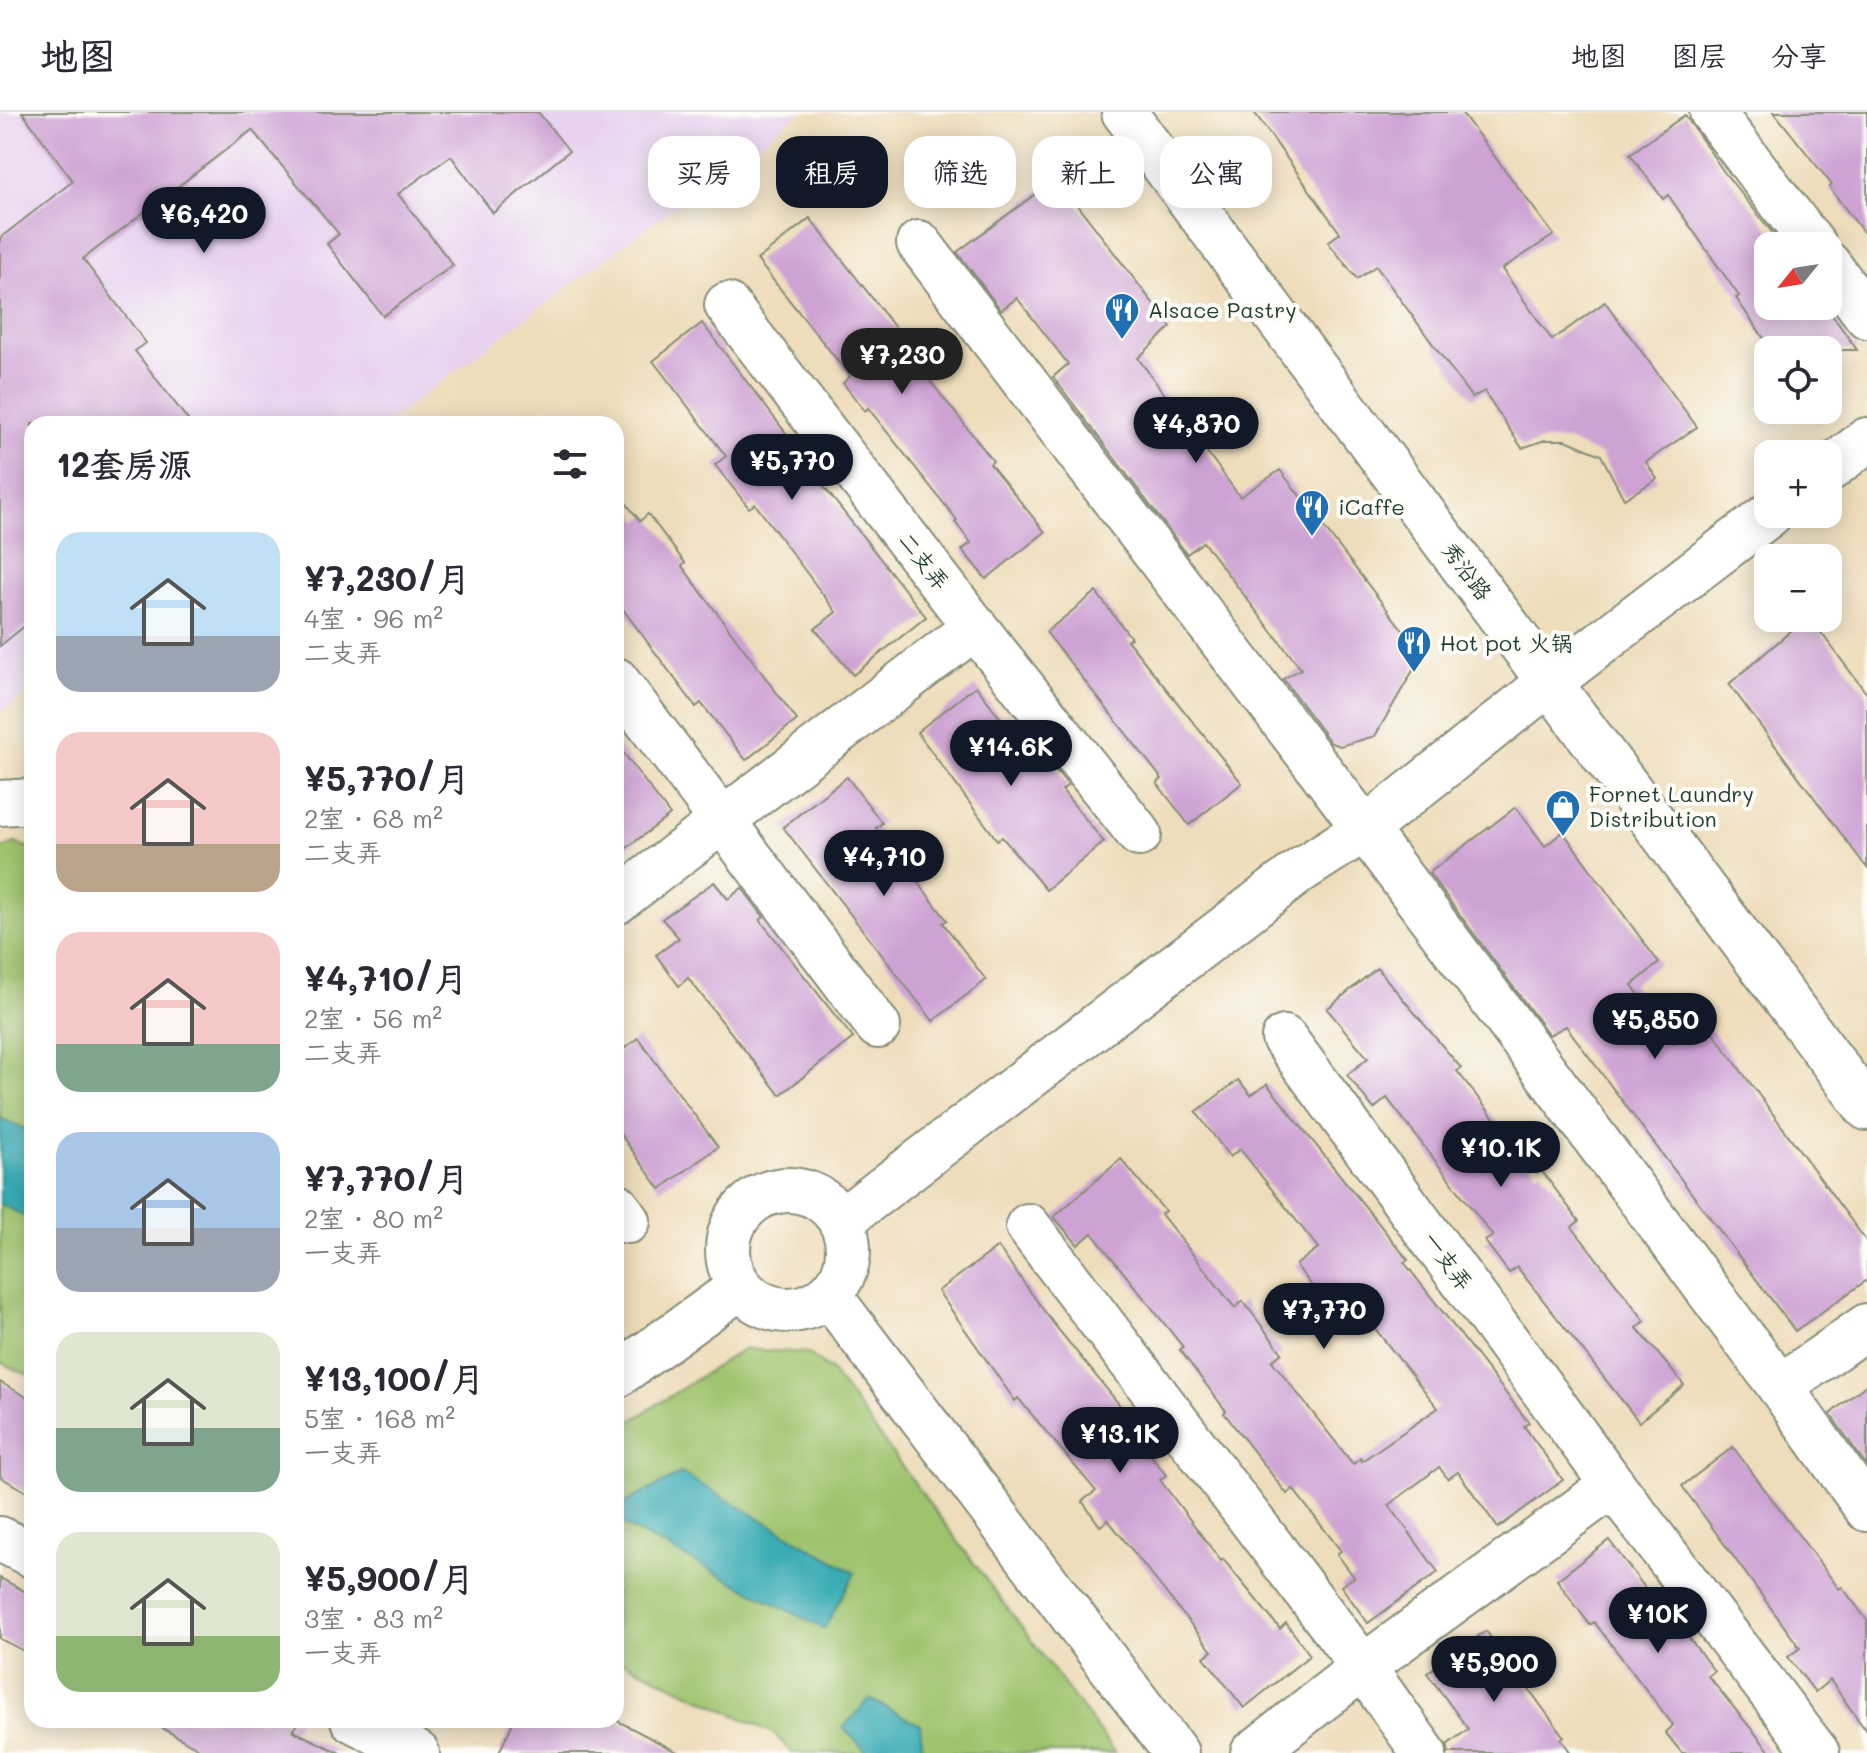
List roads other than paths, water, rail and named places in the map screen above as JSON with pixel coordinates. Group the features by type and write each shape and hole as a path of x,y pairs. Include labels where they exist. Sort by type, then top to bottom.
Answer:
{"street":[{"name":"秀沿路","path":"1124,112 1867,1108"},
{"path":"1712,112 1803,232"},
{"path":"919,243 1365,829 1780,1387 1867,1509"},
{"path":"1842,283 1867,316"},
{"name":"二支弄","path":"727,305 1139,834"},
{"path":"1842,459 1867,440"},
{"path":"841,1221 1301,870 1365,829 1754,526"},
{"path":"624,896 975,627"},
{"path":"624,690 878,1026"},
{"path":"0,803 24,802"},
{"name":"一支弄","path":"1284,1038 1613,1485 1817,1753"},
{"path":"801,1191 821,1199 841,1221 848,1248 845,1274 820,1302 788,1311 757,1302 733,1277 728,1256 736,1219 750,1203 771,1192 801,1191"},
{"path":"1028,1226 1363,1667 1424,1753"},
{"path":"624,1370 740,1287"},
{"path":"829,1295 1176,1753"},
{"path":"1780,1387 1867,1326"},
{"path":"1253,1753 1363,1667 1613,1485"},
{"path":"0,1539 24,1551"},
{"path":"368,1728 415,1753"}],"water":[{"path":"0,1118 24,1128 24,1216 0,1204"},
{"path":"681,1473 855,1573 824,1629 624,1525 624,1504"},
{"path":"869,1699 920,1725 923,1753 868,1753 843,1728"}],"place":[{"name":"Alsace Pastry","path":"1122,341"},
{"name":"iCaffe","path":"1312,538"},
{"name":"Hot pot 火锅","path":"1414,674"},
{"name":"Fornet Laundry Distribution","path":"1563,838"}]}
